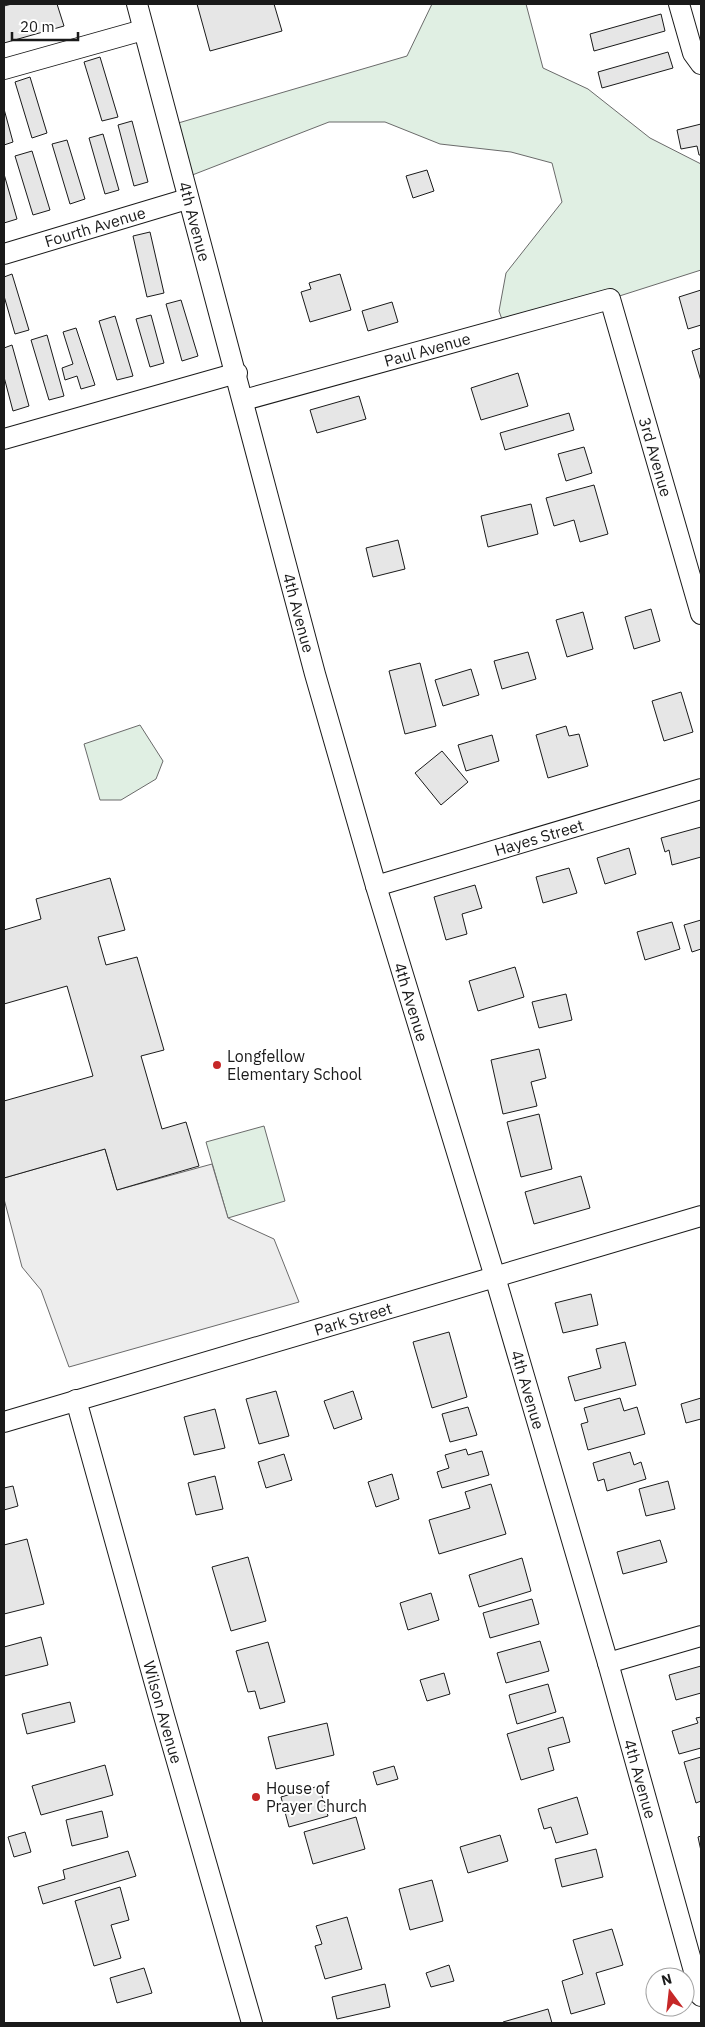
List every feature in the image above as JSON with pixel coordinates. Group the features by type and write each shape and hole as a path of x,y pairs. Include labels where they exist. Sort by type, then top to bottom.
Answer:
{"street":[{"name":"4th Avenue","path":"137,4 187,199 237,373 315,674 376,886 495,1277 608,1662 701,1996"},
{"path":"679,4 693,52 701,64"},
{"path":"4,69 143,30"},
{"name":"Fourth Avenue","path":"4,254 187,199"},
{"name":"Paul Avenue","path":"244,400 610,299"},
{"name":"3rd Avenue","path":"610,299 701,614"},
{"path":"4,439 237,373"},
{"name":"Hayes Street","path":"376,886 701,789"},
{"name":"Park Street","path":"4,1422 701,1216"},
{"name":"Wilson Avenue","path":"76,1400 252,2023"},
{"path":"608,1662 701,1636"}],"green space":[{"path":"432,4 526,4 543,68 588,89 650,138 701,164 701,270 610,299 505,328 499,311 506,273 562,202 552,163 511,152 440,144 385,122 329,122 182,179 168,126 407,56"},
{"path":"140,725 163,761 156,779 121,800 100,800 84,744"},
{"path":"264,1126 285,1201 228,1218 206,1142"}],"shaded area":[{"path":"105,1149 117,1190 212,1164 228,1218 274,1239 299,1302 69,1367 41,1290 22,1267 4,1199 4,1178"}],"building":[{"path":"12,4 57,4 64,26 4,43 4,6"},
{"path":"197,4 274,4 282,31 210,51"},
{"path":"661,14 665,31 594,51 590,34"},
{"path":"668,52 673,68 602,88 598,72"},
{"path":"100,57 118,117 102,121 84,62"},
{"path":"30,77 47,133 32,138 15,82"},
{"path":"4,109 13,142 4,145"},
{"path":"132,121 148,182 134,186 118,125"},
{"path":"701,124 701,155 699,155 697,146 681,149 677,130"},
{"path":"103,134 119,190 105,194 89,138"},
{"path":"67,140 85,199 70,204 52,144"},
{"path":"32,151 50,210 33,215 15,156"},
{"path":"427,170 434,191 413,198 406,176"},
{"path":"4,174 17,219 4,223"},
{"path":"150,232 164,293 147,297 133,236"},
{"path":"12,274 29,330 15,334 4,296 4,277"},
{"path":"340,274 351,310 310,322 301,292 311,289 309,283"},
{"path":"701,290 701,325 688,329 679,297"},
{"path":"181,300 198,356 182,361 166,304"},
{"path":"392,302 398,322 368,331 362,311"},
{"path":"151,315 164,363 150,367 136,319"},
{"path":"115,316 133,376 117,380 99,321"},
{"path":"76,328 95,385 81,389 77,376 65,380 62,368 73,364 63,332"},
{"path":"47,335 64,396 49,400 31,340"},
{"path":"12,345 29,406 13,411 4,377 4,348"},
{"path":"701,348 701,381 692,351"},
{"path":"518,373 528,406 481,420 471,388"},
{"path":"359,396 366,419 317,433 310,410"},
{"path":"569,413 574,430 505,450 500,433"},
{"path":"584,447 592,473 566,481 558,454"},
{"path":"594,485 608,534 580,542 574,520 554,526 546,498"},
{"path":"531,504 538,534 488,547 481,516"},
{"path":"398,540 405,569 373,577 366,548"},
{"path":"651,609 660,641 634,649 625,617"},
{"path":"583,612 593,649 567,657 556,620"},
{"path":"528,652 536,679 502,689 494,661"},
{"path":"420,663 436,726 405,734 389,671"},
{"path":"471,669 479,695 443,706 435,680"},
{"path":"681,692 693,732 664,741 652,701"},
{"path":"566,726 569,736 579,734 588,766 548,778 536,735"},
{"path":"492,735 499,761 466,771 458,745"},
{"path":"442,751 468,782 441,805 415,773"},
{"path":"701,827 701,857 672,865 669,850 665,852 661,838"},
{"path":"629,848 636,874 605,884 597,858"},
{"path":"569,868 577,893 543,903 536,877"},
{"path":"110,878 125,930 98,937 106,965 137,957 164,1050 141,1056 162,1129 186,1122 199,1166 117,1190 105,1149 4,1178 4,1101 93,1076 67,986 4,1004 4,930 41,919 36,899"},
{"path":"475,885 482,908 462,914 467,934 446,940 434,897"},
{"path":"701,920 701,949 692,952 684,925"},
{"path":"672,922 680,949 645,960 637,932"},
{"path":"515,967 524,997 478,1011 469,981"},
{"path":"566,994 572,1020 539,1028 532,1002"},
{"path":"539,1049 546,1078 531,1082 537,1106 503,1114 491,1060"},
{"path":"539,1114 552,1169 521,1177 507,1122"},
{"path":"581,1176 590,1208 534,1224 525,1192"},
{"path":"591,1294 598,1325 563,1333 555,1303"},
{"path":"449,1332 467,1397 432,1408 413,1342"},
{"path":"625,1342 636,1385 575,1401 568,1377 601,1368 596,1349"},
{"path":"276,1391 289,1436 259,1444 246,1399"},
{"path":"353,1391 362,1419 334,1429 324,1401"},
{"path":"620,1398 624,1411 637,1407 645,1434 588,1450 581,1424 588,1422 584,1408"},
{"path":"701,1398 701,1419 686,1423 681,1404"},
{"path":"468,1407 477,1435 450,1442 442,1414"},
{"path":"215,1409 225,1448 194,1455 184,1417"},
{"path":"466,1449 468,1455 482,1451 489,1475 442,1488 437,1472 449,1468 445,1455"},
{"path":"630,1452 634,1465 641,1462 646,1479 607,1491 604,1479 598,1481 593,1463"},
{"path":"284,1454 292,1480 266,1488 258,1462"},
{"path":"392,1474 399,1499 376,1507 368,1482"},
{"path":"215,1476 223,1509 196,1515 188,1483"},
{"path":"668,1481 675,1509 646,1516 639,1489"},
{"path":"491,1484 506,1534 439,1554 429,1520 470,1508 465,1492"},
{"path":"13,1486 18,1506 4,1510 4,1488"},
{"path":"27,1539 44,1604 4,1614 4,1545"},
{"path":"660,1540 667,1562 623,1574 617,1552"},
{"path":"248,1557 266,1621 231,1631 212,1567"},
{"path":"522,1558 531,1591 479,1607 469,1575"},
{"path":"431,1593 439,1620 408,1630 400,1603"},
{"path":"532,1599 539,1624 490,1638 483,1613"},
{"path":"41,1637 48,1665 4,1676 4,1647"},
{"path":"540,1641 549,1671 506,1683 497,1653"},
{"path":"268,1642 285,1702 260,1709 255,1691 248,1692 236,1651"},
{"path":"701,1666 701,1693 676,1700 669,1675"},
{"path":"444,1673 450,1694 427,1701 420,1680"},
{"path":"548,1684 556,1712 517,1724 509,1695"},
{"path":"70,1702 75,1722 27,1734 22,1714"},
{"path":"563,1717 570,1742 548,1748 554,1770 521,1780 507,1734"},
{"path":"701,1717 701,1748 679,1754 672,1731 698,1723 696,1718"},
{"path":"327,1723 334,1755 276,1769 268,1737"},
{"path":"701,1757 701,1801 696,1803 684,1762"},
{"path":"105,1765 113,1795 41,1815 32,1786"},
{"path":"394,1766 398,1779 377,1785 373,1772"},
{"path":"319,1786 328,1816 289,1827 281,1797"},
{"path":"577,1797 588,1834 556,1843 551,1827 544,1829 538,1809"},
{"path":"102,1811 108,1837 72,1846 66,1820"},
{"path":"356,1817 365,1849 313,1864 304,1832"},
{"path":"25,1832 31,1852 14,1857 8,1837"},
{"path":"500,1835 508,1861 468,1873 460,1847"},
{"path":"701,1836 701,1851 698,1837"},
{"path":"596,1849 603,1877 562,1887 555,1859"},
{"path":"128,1851 136,1876 43,1904 38,1887 65,1879 63,1870"},
{"path":"432,1880 443,1921 410,1930 399,1889"},
{"path":"120,1887 129,1920 111,1925 121,1958 94,1966 75,1901"},
{"path":"347,1917 362,1969 325,1979 315,1946 322,1944 316,1926"},
{"path":"612,1929 623,1965 596,1973 605,2004 571,2014 562,1981 583,1974 573,1940"},
{"path":"449,1965 454,1981 431,1987 426,1973"},
{"path":"144,1968 152,1993 117,2003 110,1978"},
{"path":"385,1984 390,2007 337,2019 332,1997"},
{"path":"548,2009 552,2023 503,2022"}],"place":[{"name":"Longfellow Elementary School","path":"217,1065"},
{"name":"House of Prayer Church","path":"256,1797"}]}
